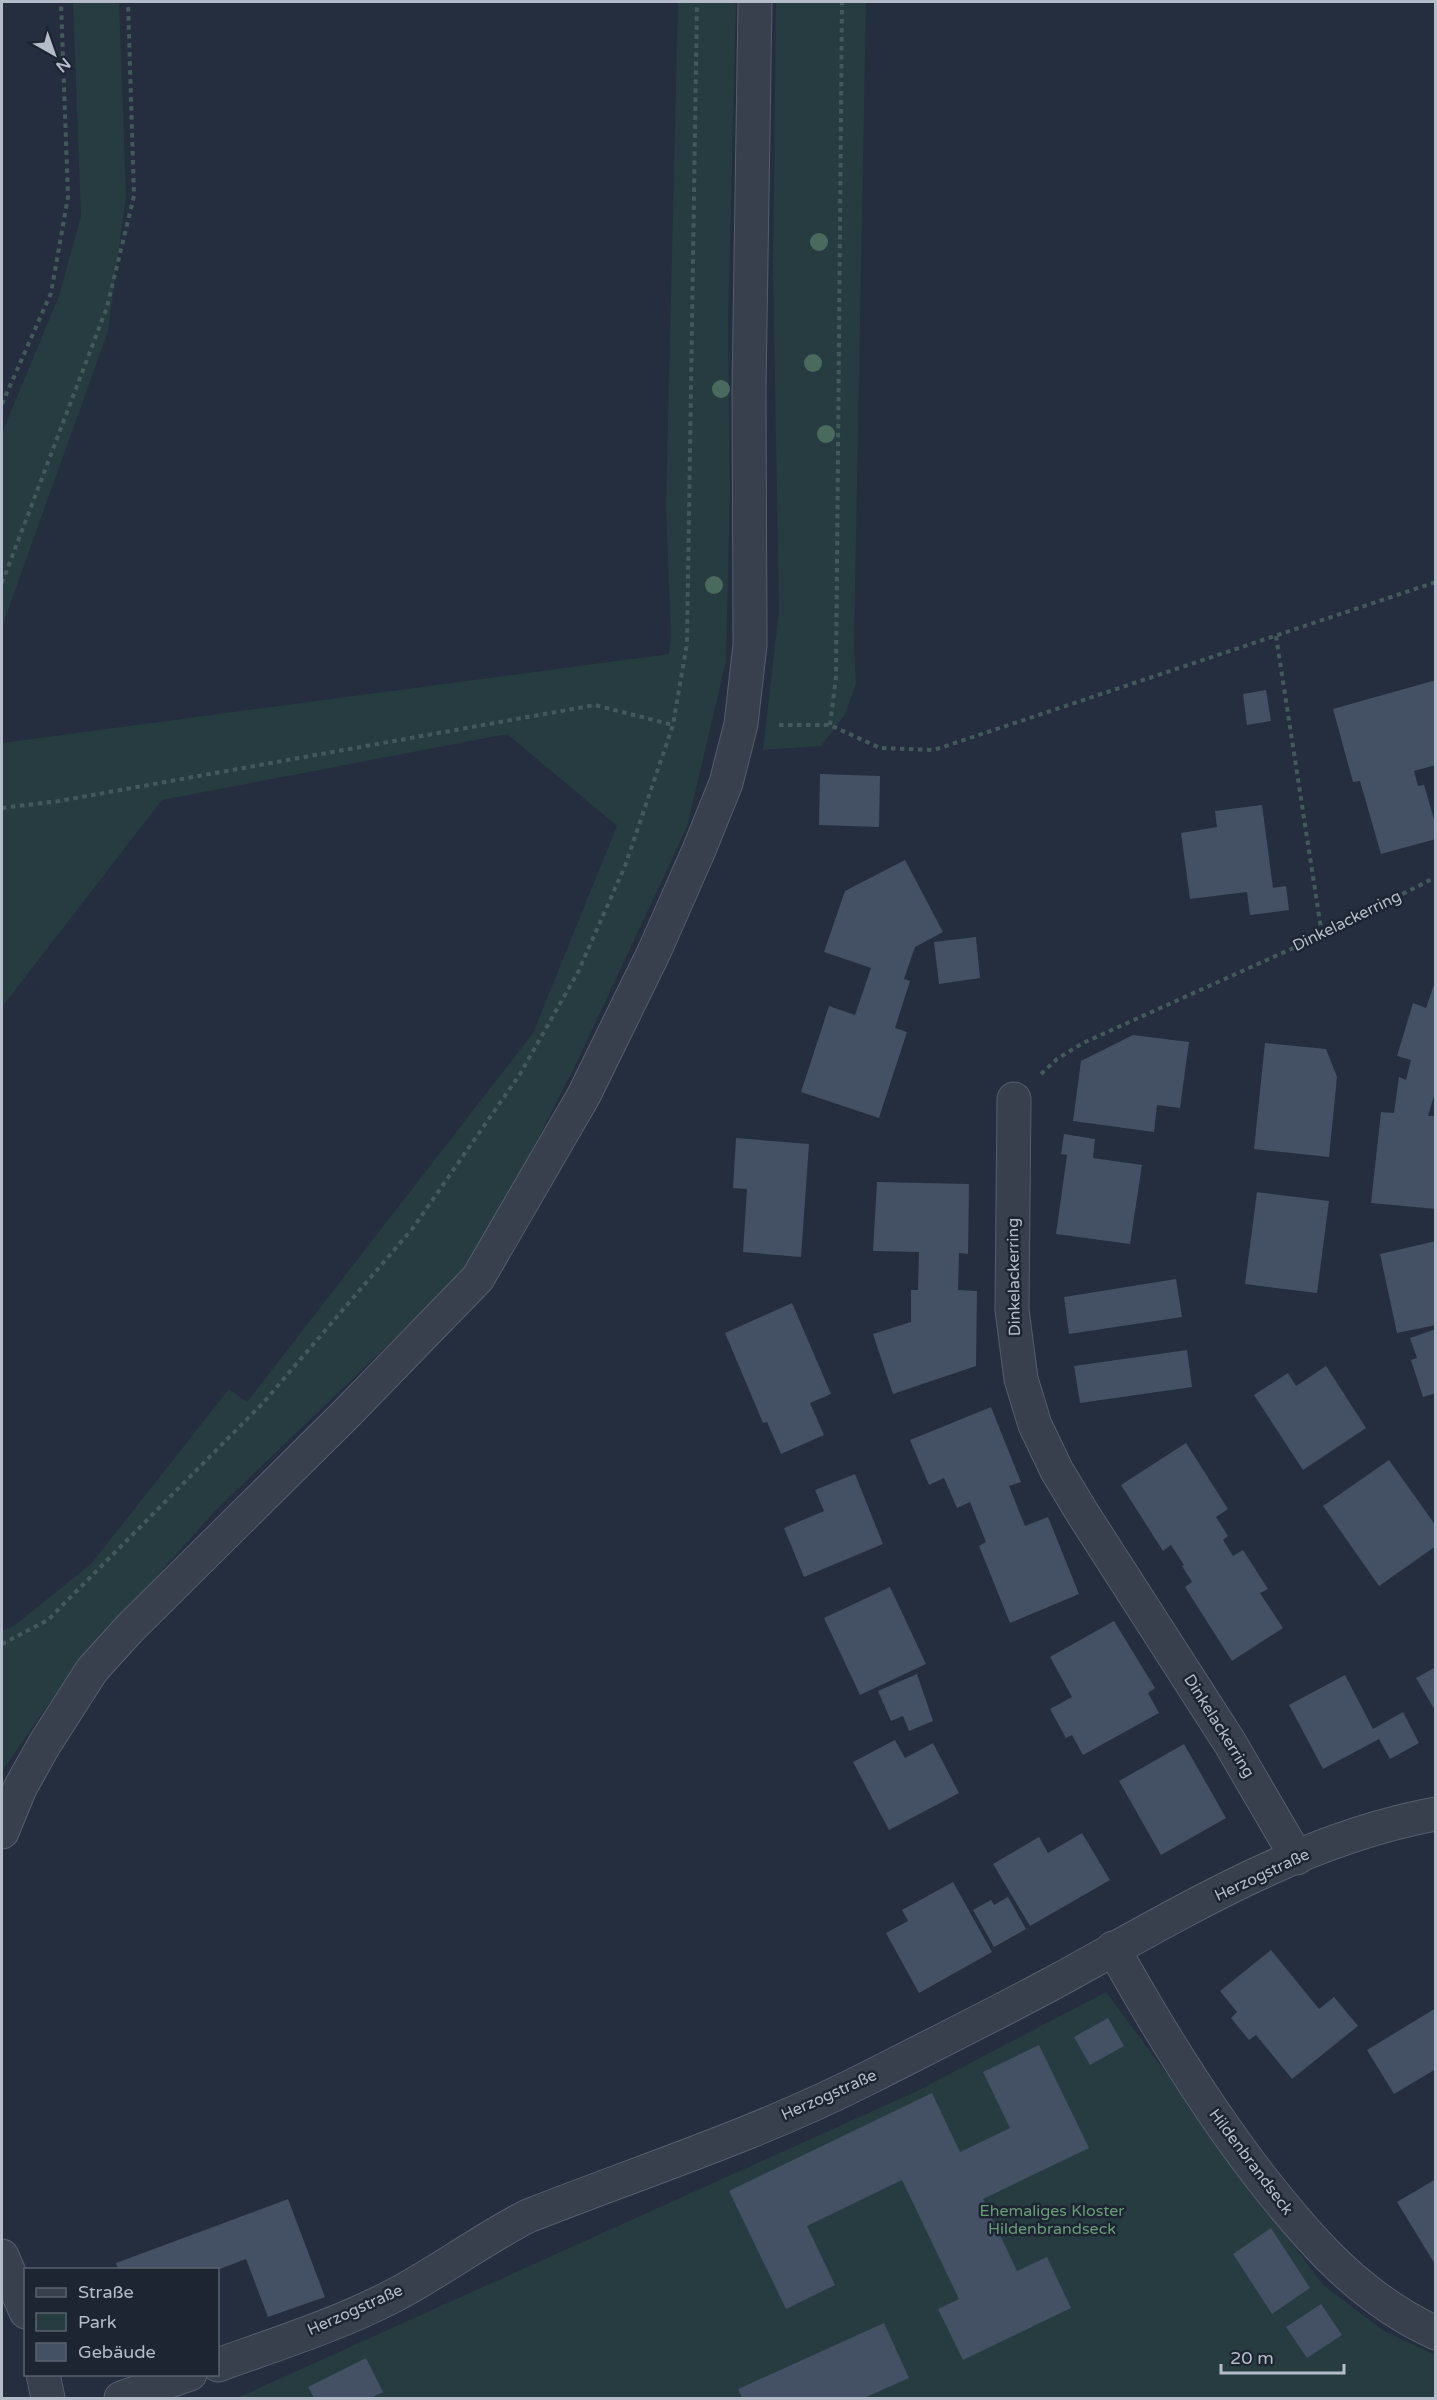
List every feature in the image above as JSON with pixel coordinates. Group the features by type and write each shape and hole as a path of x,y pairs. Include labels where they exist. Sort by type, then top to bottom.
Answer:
{"street":[{"path":"2,1833 20,1788 44,1745 92,1670 131,1626 347,1413 478,1278 584,1095 654,952 726,783 741,724 750,645 750,390 755,2"},
{"name":"Dinkelackerring","path":"1014,1099 1011,1310 1021,1379 1035,1425 1078,1505 1230,1743 1297,1857"},
{"name":"Herzogstraße","path":"219,2365 337,2321 394,2295 487,2237 528,2216 806,2107 1053,1983 1113,1948 1297,1857 1349,1836 1436,1814"},
{"name":"Hildenbrandseck","path":"1113,1948 1193,2085 1244,2155 1317,2247 1347,2276 1387,2307 1436,2333"},
{"path":"2,2256 24,2307"},
{"path":"43,2376 48,2398"},
{"path":"121,2398 184,2376"}],"path":[{"path":"2,404 51,293 68,197 61,2"},
{"path":"2,583 107,307 134,196 128,2"},
{"path":"2,1644 48,1620 263,1403 413,1227 520,1074 578,972 625,866 673,725 687,643 698,2"},
{"path":"830,725 836,677 842,2"},
{"path":"741,724 830,725 880,748 934,750 1436,582"},
{"path":"1276,636 1322,934"},
{"path":"2,808 59,801 595,705 673,725"},
{"name":"Dinkelackerring","path":"1014,1099 1057,1059 1083,1043 1322,934 1436,877"}],"green space":[{"path":"73,2 119,2 126,195 108,331 2,627 2,433 59,296 81,216"},
{"path":"678,2 736,2 728,323 730,488 726,661 687,827 575,1066 476,1260 215,1511 69,1675 2,1771 2,1631 15,1625 91,1564 229,1389 247,1402 533,1033 617,826 507,734 162,800 2,1007 2,743 669,654 671,634 666,507"},
{"path":"776,2 866,2 854,645 856,684 844,716 821,746 763,750 779,611 773,268"},
{"name":"Ehemaliges Kloster Hildenbrandseck","path":"1106,1992 1323,2285 1384,2331 1436,2355 1435,2398 237,2398 917,2091"}],"building":[{"path":"1436,680 1436,765 1414,771 1418,786 1424,785 1436,826 1436,839 1381,854 1360,781 1353,782 1333,709"},
{"path":"1266,690 1271,721 1247,725 1243,694"},
{"path":"820,774 880,776 879,827 819,825"},
{"path":"1262,805 1273,888 1286,886 1289,910 1250,915 1247,892 1190,899 1181,833 1217,827 1215,811"},
{"path":"905,860 943,932 915,947 904,979 910,981 895,1028 907,1032 879,1118 801,1092 829,1006 855,1015 871,968 824,952 845,891"},
{"path":"976,937 980,978 939,984 934,942"},
{"path":"1436,979 1436,1089 1428,1116 1436,1116 1436,1209 1371,1203 1381,1112 1394,1113 1399,1077 1406,1080 1411,1060 1397,1056 1413,1003 1426,1008"},
{"path":"1133,1035 1189,1042 1180,1108 1157,1105 1154,1132 1073,1121 1081,1061"},
{"path":"1265,1043 1326,1049 1337,1077 1329,1157 1254,1149"},
{"path":"1064,1134 1095,1139 1093,1158 1142,1165 1130,1244 1056,1234 1067,1155 1061,1154"},
{"path":"736,1138 809,1144 801,1257 743,1252 747,1189 733,1188"},
{"path":"877,1182 969,1184 968,1254 959,1253 958,1290 977,1291 976,1366 893,1394 873,1334 911,1322 911,1290 918,1290 919,1252 873,1251"},
{"path":"1257,1192 1329,1201 1317,1293 1245,1284"},
{"path":"1436,1241 1436,1325 1397,1333 1380,1254"},
{"path":"1176,1279 1182,1317 1069,1334 1064,1297"},
{"path":"792,1303 831,1394 810,1403 824,1435 781,1454 767,1422 763,1423 725,1333"},
{"path":"1436,1329 1436,1393 1423,1397 1411,1360 1417,1358 1410,1338"},
{"path":"1187,1350 1192,1387 1080,1403 1074,1366"},
{"path":"1326,1366 1366,1428 1303,1470 1254,1395 1288,1373 1296,1386"},
{"path":"991,1407 1021,1482 1009,1486 1025,1526 1048,1517 1079,1594 1010,1623 979,1546 986,1542 970,1502 957,1508 944,1478 929,1485 910,1440"},
{"path":"1186,1443 1228,1509 1216,1517 1228,1536 1223,1540 1233,1556 1243,1550 1268,1589 1260,1593 1283,1628 1232,1661 1185,1587 1192,1582 1182,1566 1184,1565 1171,1545 1163,1551 1121,1485"},
{"path":"1389,1460 1436,1526 1436,1546 1379,1586 1323,1506"},
{"path":"855,1474 883,1544 804,1577 784,1528 824,1511 815,1490"},
{"path":"890,1587 926,1664 860,1695 824,1618"},
{"path":"1114,1621 1155,1688 1148,1693 1159,1713 1083,1755 1072,1735 1066,1738 1050,1709 1072,1697 1050,1657"},
{"path":"1436,1667 1436,1712 1416,1678"},
{"path":"917,1674 933,1721 909,1731 903,1716 891,1721 878,1691"},
{"path":"1345,1675 1373,1729 1403,1712 1419,1743 1390,1759 1379,1739 1323,1769 1289,1705"},
{"path":"895,1740 905,1758 933,1743 959,1793 889,1830 853,1762"},
{"path":"1184,1744 1226,1818 1161,1855 1119,1781"},
{"path":"1082,1833 1110,1880 1030,1926 993,1864 1039,1837 1048,1853"},
{"path":"953,1882 992,1952 919,1993 886,1933 908,1921 902,1910"},
{"path":"1008,1897 1026,1929 994,1947 973,1910 991,1900 994,1905"},
{"path":"1271,1950 1319,2009 1334,1997 1358,2026 1292,2079 1256,2035 1249,2040 1231,2018 1237,2012 1220,1991"},
{"path":"1436,2008 1436,2069 1394,2094 1367,2050"},
{"path":"1108,2018 1124,2046 1090,2065 1074,2037"},
{"path":"1039,2045 1089,2148 983,2199 1017,2271 1047,2257 1071,2308 963,2360 938,2309 959,2299 902,2180 807,2226 835,2285 786,2309 729,2191 932,2093 960,2152 1010,2128 983,2072"},
{"path":"1436,2179 1436,2266 1397,2202"},
{"path":"288,2199 325,2297 268,2317 246,2259 219,2269 117,2268 116,2263"},
{"path":"1271,2228 1310,2288 1272,2314 1233,2254"},
{"path":"1321,2304 1342,2335 1307,2358 1286,2327"},
{"path":"884,2323 909,2378 864,2398 742,2398 738,2389"},
{"path":"366,2358 383,2392 371,2398 314,2398 308,2387"}]}
